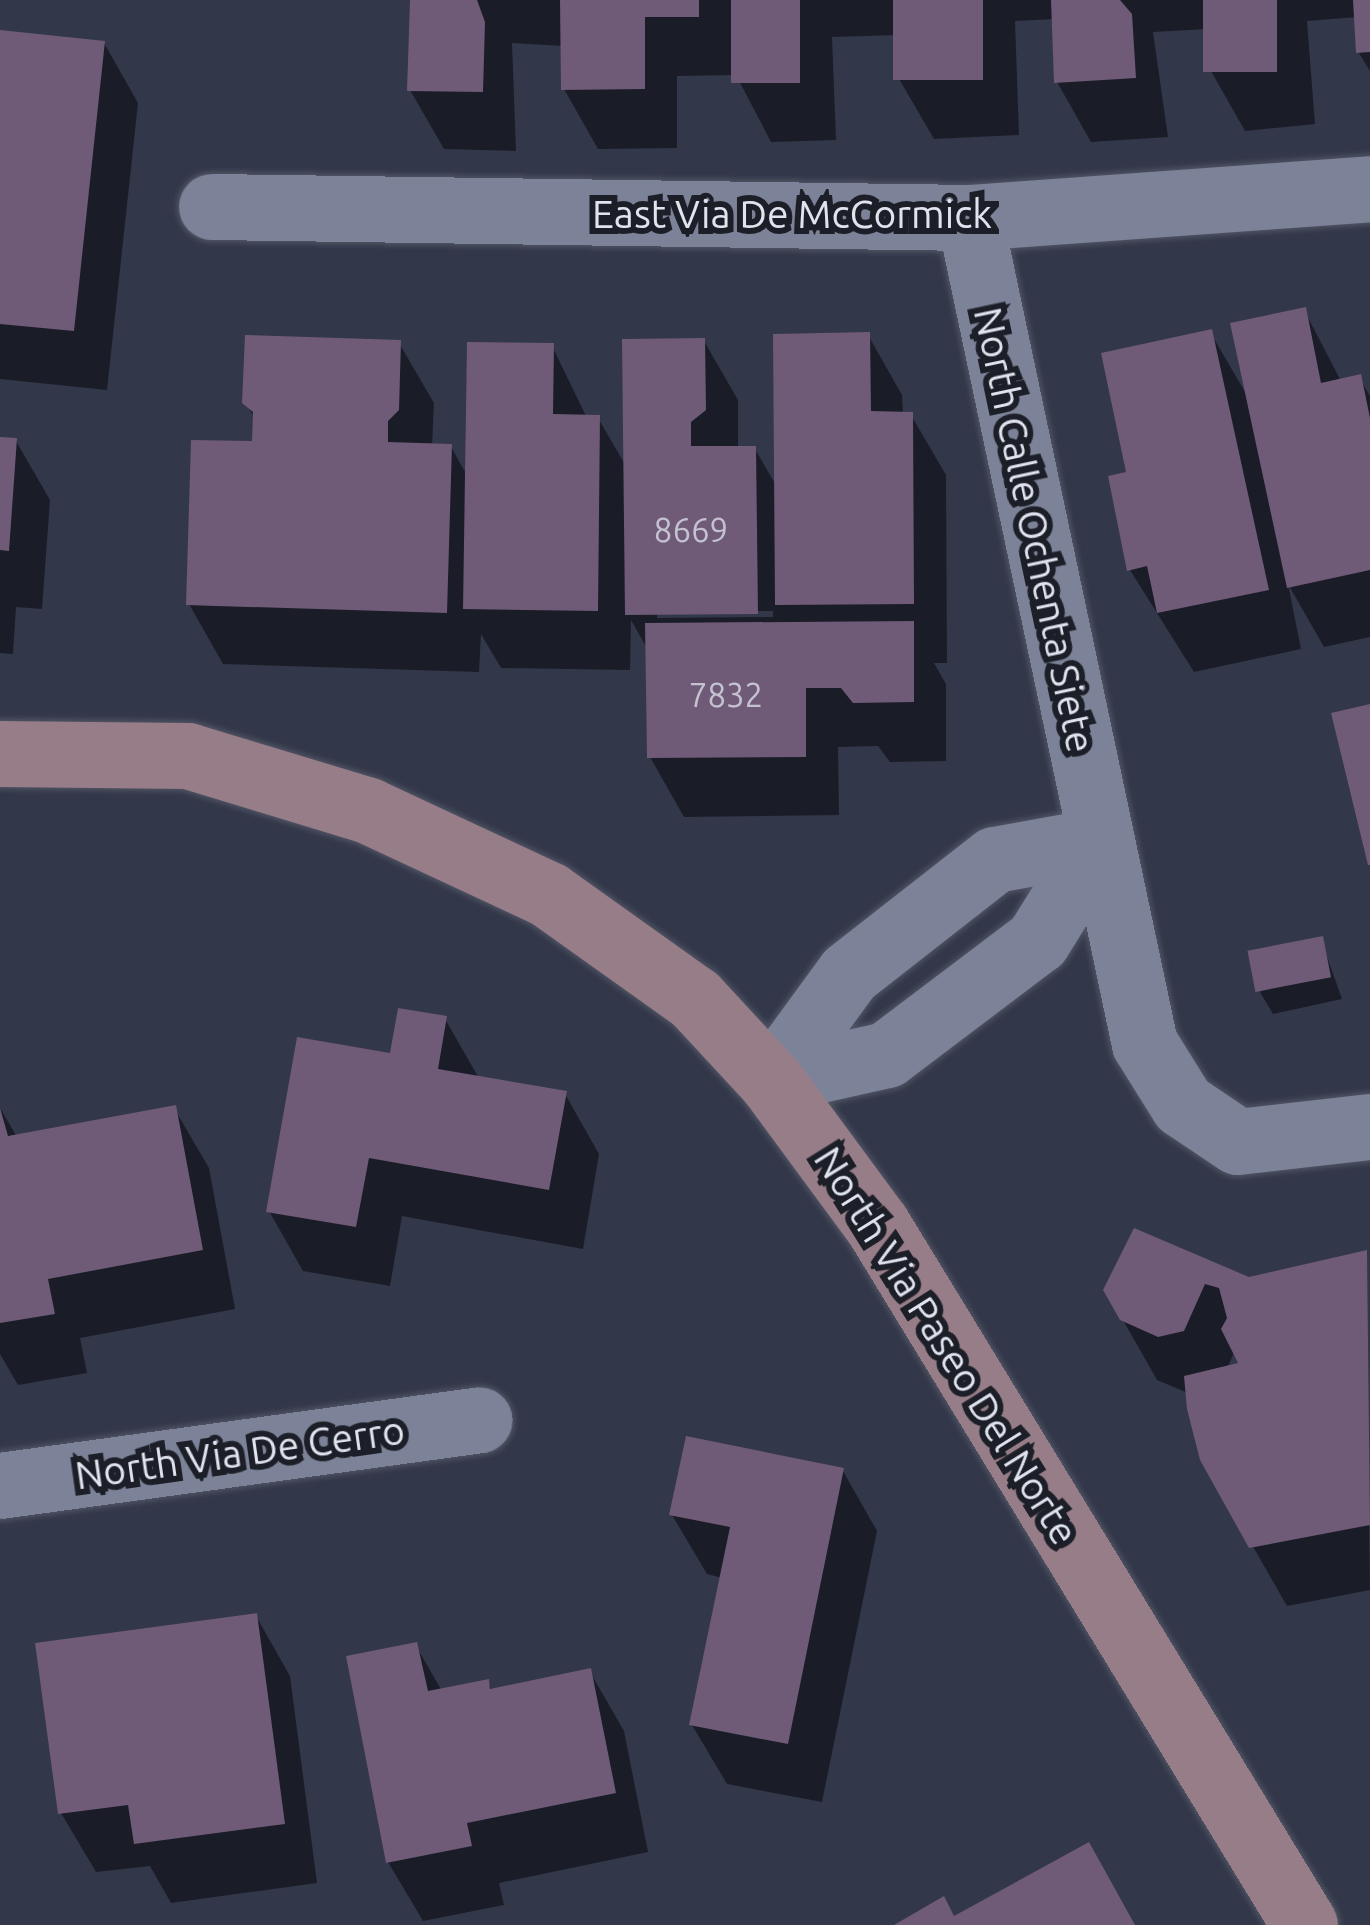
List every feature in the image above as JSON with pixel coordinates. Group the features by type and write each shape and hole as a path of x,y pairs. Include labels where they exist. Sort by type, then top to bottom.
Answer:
{"street":[{"name":"East Via De McCormick","path":"212,207 970,218 1370,189"},
{"name":"North Calle Ochenta Siete","path":"970,218 1145,1044 1183,1105 1238,1142 1370,1126"},
{"name":"North Via Paseo Del Norte","path":"0,754 188,756 431,836 624,943 695,1000 771,1081 878,1226 1305,1925"},
{"path":"771,1081 887,1055 1039,941 1100,841"},
{"path":"771,1081 849,974 995,860 1100,841"},
{"name":"North Via De Cerro","path":"0,1486 479,1420"}],"building":[{"path":"410,0 477,0 485,22 483,92 407,91"},
{"path":"560,0 699,0 699,17 645,17 645,89 561,90"},
{"path":"731,0 800,0 800,83 731,83"},
{"path":"893,0 983,0 983,80 893,80"},
{"path":"1051,0 1120,0 1132,14 1136,78 1054,83"},
{"path":"1203,0 1277,0 1277,72 1203,72"},
{"path":"1353,0 1370,0 1370,52 1356,53"},
{"path":"0,30 105,41 74,331 0,324"},
{"path":"1306,307 1321,383 1361,374 1370,418 1370,570 1287,588 1230,323"},
{"path":"1212,329 1269,590 1157,613 1147,566 1127,571 1108,476 1126,472 1101,353"},
{"path":"870,332 871,411 913,412 914,604 775,605 773,334"},
{"path":"245,335 401,340 399,410 388,421 388,442 452,444 447,613 186,605 191,440 252,441 253,412 242,403"},
{"path":"705,338 706,410 691,422 691,446 756,446 758,614 625,615 622,339"},
{"path":"467,342 554,343 553,414 600,415 598,611 463,609"},
{"path":"0,437 17,438 9,551 0,550"},
{"path":"914,621 914,702 853,703 841,688 806,688 806,757 647,758 645,623"},
{"path":"1370,704 1370,865 1368,865 1331,713"},
{"path":"1323,936 1331,977 1255,992 1247,951"},
{"path":"398,1008 447,1016 438,1069 567,1091 549,1190 369,1158 356,1227 266,1212 297,1037 390,1053"},
{"path":"176,1105 203,1250 48,1279 55,1314 0,1323 0,1108 8,1136"},
{"path":"1134,1228 1249,1277 1367,1250 1370,1525 1249,1548 1200,1460 1187,1409 1184,1376 1238,1363 1221,1329 1227,1318 1219,1288 1205,1284 1184,1331 1158,1337 1120,1320 1103,1290"},
{"path":"686,1436 844,1468 788,1744 689,1725 730,1527 669,1515"},
{"path":"257,1613 285,1824 134,1844 128,1805 58,1814 35,1643"},
{"path":"417,1642 428,1691 489,1679 490,1689 591,1668 616,1793 467,1823 472,1846 386,1863 346,1656"},
{"path":"1089,1842 1135,1925 894,1925 944,1896 954,1916"}]}
